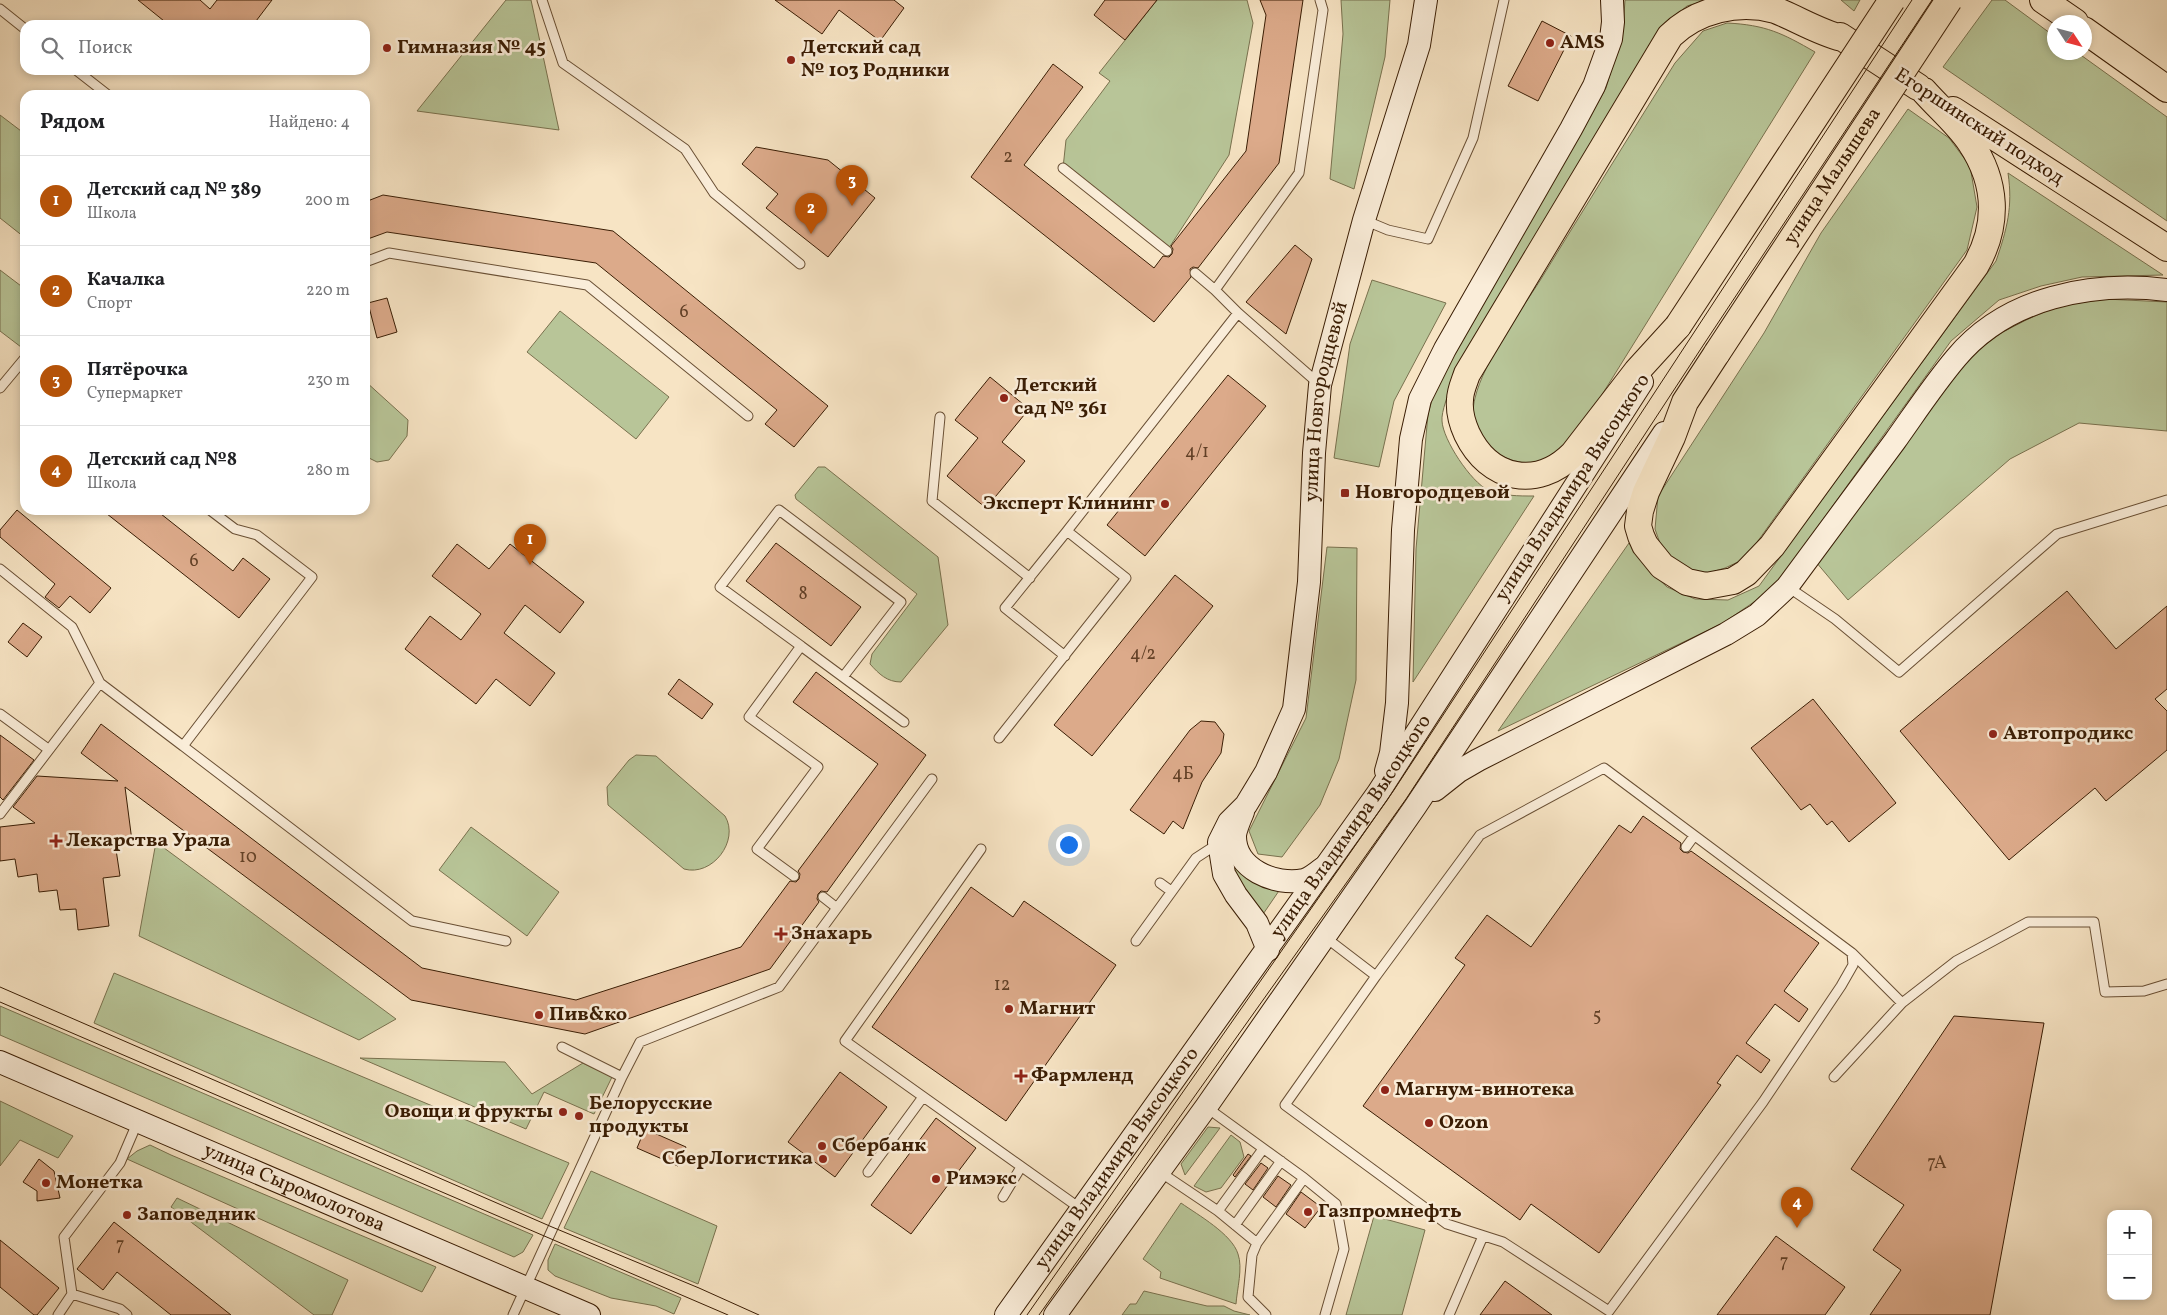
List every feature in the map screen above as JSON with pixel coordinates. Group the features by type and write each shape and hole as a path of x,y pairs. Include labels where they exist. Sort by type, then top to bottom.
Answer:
{"main road":[{"name":"улица Новгородцевой","path":"1330,862 1305,880 1285,882 1269,878 1255,870 1240,856 1235,834 1246,805 1266,772 1294,709 1309,582 1314,453 1320,385 1364,220 1419,45 1426,0"},
{"path":"1378,793 1391,752 1396,713 1403,530 1411,439 1418,407 1427,382 1444,349 1594,86 1610,39 1613,22 1612,0"},
{"name":"Егоршинский подход","path":"1796,0 1842,38 2167,248"},
{"path":"1842,38 1828,34 1774,9 1750,5 1731,6 1706,11 1692,18 1670,36 1467,374 1462,387 1460,412 1471,442 1487,462 1509,474 1525,476 1551,471 1564,463 1573,454 1637,371 1676,329 1892,0"},
{"name":"улица Малышева","path":"1717,353 1949,0"},
{"path":"2043,0 2065,15"},
{"path":"2092,36 2167,89"},
{"path":"1685,402 1672,437 1642,501 1638,526 1645,545 1662,566 1680,579 1695,585 1719,585 1733,581 1746,573 1772,546 1976,265 1987,243 1992,216 1992,202 1990,186 1979,158 1970,142 1924,91"},
{"path":"1415,808 1459,771 1478,760 1743,625 1757,615 1787,587 1957,357 1996,322 2052,297 2083,290 2114,288 2167,290"},
{"name":"улица Владимира Высоцкого","path":"1006,1315 1268,950 1378,793 1676,329"},
{"name":"улица Владимира Высоцкого","path":"1055,1315 1206,1107 1415,808 1717,353"},
{"name":"улица Новгородцевой","path":"1219,842 1230,822 1246,805"},
{"path":"1219,842 1224,874 1236,895 1257,922 1268,950"},
{"name":"улица Сыромолотова","path":"0,1062 589,1315"}],"lane":[{"path":"542,0 563,63 685,149 714,193 800,264"},
{"path":"1215,290 1299,173 1324,10 1320,0"},
{"path":"1364,220 1388,230 1428,239 1473,138 1504,0"},
{"path":"0,9 20,25"},
{"path":"82,75 102,90"},
{"path":"1063,168 1166,251"},
{"path":"370,260 389,253 587,285 748,416"},
{"path":"1195,272 1238,313 1320,385"},
{"path":"1064,656 1005,608 1238,313"},
{"path":"0,388 20,364"},
{"path":"940,417 932,501 1030,578"},
{"path":"1787,587 1835,619 1899,672 2057,534 2167,500"},
{"path":"843,677 901,602 778,510 720,587 904,722"},
{"path":"183,746 312,577 257,535 235,529 217,515"},
{"path":"999,738 1126,578 1067,531"},
{"path":"0,569 72,627 100,683 412,921 506,941"},
{"path":"794,876 757,849 818,767 749,717 801,646"},
{"path":"0,814 100,683"},
{"path":"0,714 48,749"},
{"path":"1852,953 1853,964 1841,986 1763,1102 1609,1311 1503,1242 1447,1224 1286,1105 1376,976 1480,835 1604,768 1852,953 1902,1003"},
{"path":"513,1315 622,1077 640,1042 779,987 932,779"},
{"path":"1686,847 1694,836"},
{"path":"1136,941 1196,858 1219,842"},
{"path":"981,849 845,1041 1081,1209"},
{"path":"1160,883 1171,891"},
{"path":"823,897 837,908"},
{"path":"1834,1077 1902,1003 1956,962 2028,922 2094,922 2105,992 2144,991 2167,984"},
{"path":"1324,937 1376,976"},
{"path":"562,1048 622,1077"},
{"path":"868,1172 923,1097"},
{"path":"1206,1107 1304,1178 1336,1204 1344,1249 1326,1315"},
{"path":"58,1315 72,1294 64,1237 120,1163 138,1121"},
{"path":"1218,1211 1263,1149"},
{"path":"1235,1225 1281,1161"},
{"path":"1003,1197 1021,1167"},
{"path":"1160,1171 1218,1211 1257,1243"},
{"path":"1266,1315 1248,1297 1252,1255 1257,1243 1304,1178"},
{"path":"1449,1315 1483,1236"},
{"path":"72,1294 120,1309 127,1315"}],"green space":[{"path":"506,0 531,0 559,130 417,111"},
{"path":"1157,0 1247,0 1253,23 1229,155 1167,251 1063,168 1066,140 1110,81 1099,73"},
{"path":"1341,0 1390,0 1385,57 1354,189 1330,179 1343,34"},
{"path":"1625,0 1707,0 1687,6 1667,22 1452,383 1444,407 1442,421 1447,439 1466,470 1481,486 1488,490 1505,495 1534,496 1413,682 1416,549 1428,414 1435,389 1606,88 1623,30"},
{"path":"1841,0 1860,0 1854,11"},
{"path":"1992,0 2005,0 2047,31 2047,60 2088,60 2167,117 2167,221 1943,67"},
{"path":"1727,23 1773,31 1815,52 1585,422 1573,438 1559,453 1548,459 1519,462 1505,457 1493,450 1483,440 1476,427 1473,413 1475,398 1486,368 1675,63 1703,31"},
{"path":"1908,109 1949,138 1970,166 1977,207 1967,250 1755,545 1740,561 1725,568 1705,574 1681,568 1663,552 1655,529 1658,496 1764,333 1821,233"},
{"path":"0,115 20,130 20,234 0,218"},
{"path":"2008,173 2163,275 2082,277 2041,286 1999,300 1951,341 1773,589 1723,623 1498,731 1629,543 1647,568 1667,587 1695,599 1728,600 1759,586 1996,261 2008,218 2010,197"},
{"path":"0,270 20,285 20,346 0,331"},
{"path":"1372,280 1446,303 1394,401 1379,467 1334,458 1350,344"},
{"path":"2105,299 2167,302 2167,431 2079,423 2010,459 1848,600 1816,562 1964,363 2001,333 2026,320 2058,306"},
{"path":"560,311 669,397 636,439 527,352"},
{"path":"370,386 408,420 407,436 389,460 377,462 370,458"},
{"path":"818,467 825,467 938,557 948,625 901,682 892,681 884,677 870,664 872,654 917,594 796,499 795,495"},
{"path":"1327,547 1357,548 1356,680 1339,759 1320,805 1282,857 1258,854 1249,831 1306,718"},
{"path":"636,755 656,756 725,816 729,826 726,846 721,855 704,868 684,869 608,805 607,787 629,760"},
{"path":"1229,822 1237,846 1285,882 1257,923 1236,895"},
{"path":"471,827 559,892 527,936 439,870"},
{"path":"156,842 396,1019 359,1040 139,936"},
{"path":"114,973 569,1163 542,1219 94,1023"},
{"path":"0,1006 533,1235 523,1252 514,1257 0,1035"},
{"path":"360,1058 505,1062 532,1094 583,1063 612,1077 594,1114 544,1092 526,1129"},
{"path":"0,1101 73,1136 58,1158 20,1140 0,1166"},
{"path":"1208,1127 1220,1128 1185,1175 1181,1164"},
{"path":"1231,1135 1240,1142 1244,1157 1221,1188 1206,1192 1194,1186"},
{"path":"150,1145 436,1267 422,1292 127,1159 137,1151"},
{"path":"591,1171 717,1226 698,1284 564,1228"},
{"path":"177,1198 348,1280 332,1315 314,1315 171,1207"},
{"path":"1181,1203 1222,1232 1235,1247 1240,1266 1236,1304 1160,1278 1161,1272 1143,1259"},
{"path":"1374,1216 1425,1230 1402,1315 1346,1315"},
{"path":"555,1244 681,1298 674,1314 656,1306 611,1298 555,1276 548,1270 548,1260"},
{"path":"1144,1291 1207,1306 1224,1306 1250,1315 1122,1315 1130,1304 1136,1304"}],"building":[{"path":"138,0 200,0 210,9 217,0 272,0 257,20 163,20"},
{"path":"775,0 894,0 904,8 880,41 839,10 822,34"},
{"path":"1105,0 1157,0 1125,40 1094,15"},
{"path":"1260,0 1303,0 1279,163 1198,268 1193,267 1190,269 1191,277 1154,322 971,177 1053,64 1083,87 1024,165 1154,268 1163,256 1169,257 1172,254 1173,249 1171,246 1246,151 1266,15"},
{"path":"1542,21 1571,36 1538,101 1508,86"},
{"path":"756,147 828,160 875,198 828,257 766,208 778,194 742,164"},
{"path":"383,195 613,231 828,406 794,447 765,424 777,410 596,263 387,232 370,238 370,200"},
{"path":"1295,245 1312,259 1286,334 1246,302"},
{"path":"387,298 397,332 377,338 370,311 370,302"},
{"path":"1228,375 1266,406 1145,556 1107,525"},
{"path":"990,377 1029,409 1002,442 1025,461 986,508 947,476 978,438 955,420"},
{"path":"17,510 20,515 23,515 111,588 90,613 70,596 59,608 45,597 55,584 0,537 0,530"},
{"path":"108,515 162,515 233,571 243,558 270,579 239,618"},
{"path":"776,543 861,607 831,646 746,581"},
{"path":"457,544 489,569 510,544 584,602 560,633 525,605 504,633 555,673 530,706 496,679 476,704 405,649 430,616 461,640 481,614 432,576"},
{"path":"1175,575 1213,606 1092,756 1054,725"},
{"path":"2067,591 2116,649 2167,606 2167,689 2155,699 2167,711 2167,750 2106,801 2095,788 2009,860 1900,731"},
{"path":"23,623 42,637 27,657 8,642"},
{"path":"816,672 926,755 827,892 821,891 818,894 817,899 819,902 770,969 585,1034 411,1000 125,787 132,841 115,843 120,876 103,878 109,926 78,930 76,909 60,910 57,890 39,892 37,874 18,877 15,859 0,861 0,827 35,823 13,807 37,776 118,781 81,753 101,724 422,968 576,1000 741,947 790,881 796,882 799,879 800,874 798,871 878,764 793,702"},
{"path":"679,679 713,704 702,719 668,694"},
{"path":"1813,699 1896,803 1849,842 1832,821 1827,825 1810,804 1801,810 1751,748"},
{"path":"1201,721 1215,722 1224,734 1221,753 1202,782 1183,829 1173,821 1164,834 1130,810 1190,730"},
{"path":"0,735 34,760 3,800 0,797"},
{"path":"1643,816 1681,843 1680,849 1683,852 1688,853 1691,851 1819,943 1784,991 1808,1009 1799,1022 1775,1004 1746,1043 1770,1060 1761,1073 1737,1055 1717,1083 1721,1085 1599,1253 1531,1204 1520,1220 1363,1106 1465,965 1455,958 1487,915 1531,947 1619,825 1631,833"},
{"path":"971,887 1013,917 1024,901 1116,965 1006,1121 872,1027"},
{"path":"1954,1016 2044,1023 1990,1315 1870,1315 1901,1270 1873,1250 1904,1205 1851,1169"},
{"path":"840,1072 887,1107 835,1177 788,1142"},
{"path":"936,1118 976,1148 911,1234 871,1205"},
{"path":"645,1129 686,1147 678,1166 637,1148"},
{"path":"1248,1154 1251,1156 1235,1177 1233,1175"},
{"path":"39,1159 54,1171 60,1198 37,1201 37,1191 23,1182"},
{"path":"1261,1163 1268,1168 1253,1190 1245,1184"},
{"path":"1278,1176 1291,1185 1276,1207 1263,1197"},
{"path":"1301,1192 1321,1207 1305,1228 1286,1214"},
{"path":"114,1222 231,1315 171,1315 117,1272 103,1290 77,1269"},
{"path":"1776,1236 1845,1287 1825,1315 1717,1315"},
{"path":"0,1240 59,1288 37,1315 34,1315 0,1287"},
{"path":"1505,1281 1552,1315 1480,1315"}],"tram line":[{"path":"1027,1315 1394,790 1912,0"},
{"path":"1039,1315 1406,799 1932,0"},
{"path":"0,987 759,1315"},
{"path":"0,1002 728,1315"}],"place":[{"name":"AMS","path":"1550,43"},
{"name":"Гимназия № 45","path":"387,48"},
{"name":"Детский сад № 103 Родники","path":"791,60"},
{"name":"Пятёрочка","path":"852,206"},
{"name":"Качалка","path":"811,234"},
{"name":"Детский сад № 361","path":"1004,398"},
{"name":"Новгородцевой","path":"1345,493"},
{"name":"Эксперт Клининг","path":"1165,504"},
{"name":"Детский сад № 389","path":"530,565"},
{"name":"Автопродикс","path":"1993,734"},
{"name":"Лекарства Урала","path":"56,841"},
{"name":"Знахарь","path":"781,934"},
{"name":"Магнит","path":"1009,1009"},
{"name":"Пив&ко","path":"539,1015"},
{"name":"Фармленд","path":"1021,1076"},
{"name":"Магнум-винотека","path":"1385,1090"},
{"name":"Овощи и фрукты","path":"563,1112"},
{"name":"Белорусские продукты","path":"579,1116"},
{"name":"Ozon","path":"1429,1123"},
{"name":"Сбербанк","path":"822,1146"},
{"name":"СберЛогистика","path":"823,1159"},
{"name":"Римэкс","path":"936,1179"},
{"name":"Монетка","path":"46,1183"},
{"name":"Газпромнефть","path":"1308,1212"},
{"name":"Заповедник","path":"127,1215"},
{"name":"Детский сад №8","path":"1797,1228"}]}
